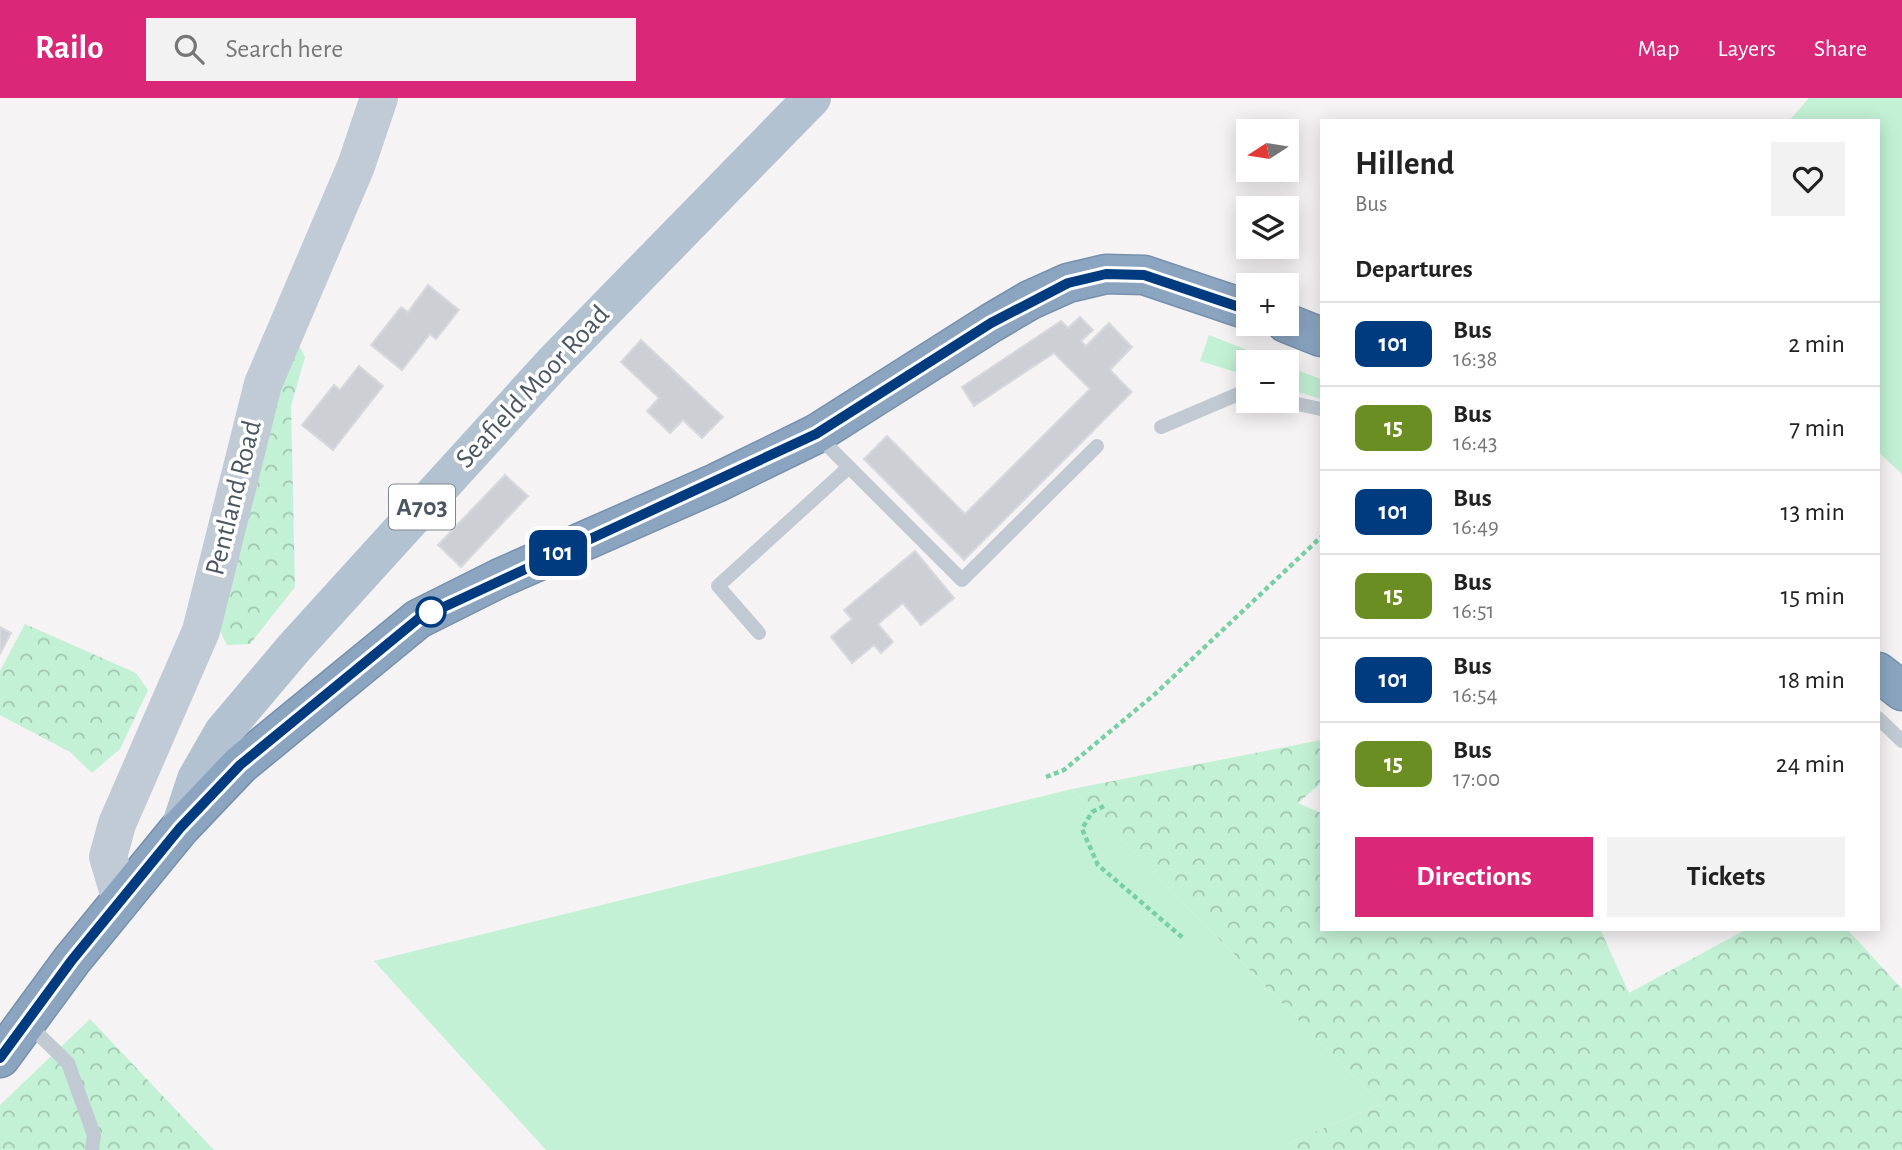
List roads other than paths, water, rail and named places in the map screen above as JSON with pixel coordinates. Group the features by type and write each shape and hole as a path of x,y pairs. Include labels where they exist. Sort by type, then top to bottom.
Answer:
{"highway":[{"path":"0,1058 72,960 180,828 240,765 418,619 816,434 991,323 1068,283 1106,274 1144,275 1236,306"},
{"path":"1299,328 1320,337"},
{"path":"1880,674 1902,691"}],"main road":[{"name":"Seafield Moor Road","path":"180,828 196,779 223,732 294,648 554,362 811,98"}],"street":[{"name":"Pentland Road","path":"121,900 108,857 117,824 201,631 263,384 356,166 379,98"}],"lane":[{"path":"1161,427 1236,395"},
{"path":"1299,404 1320,409"},
{"path":"816,434 962,580 1097,446"},
{"path":"759,634 718,586 849,467"},
{"path":"1880,720 1902,741"},
{"path":"27,1023 68,1063 94,1135 92,1150"}]}
